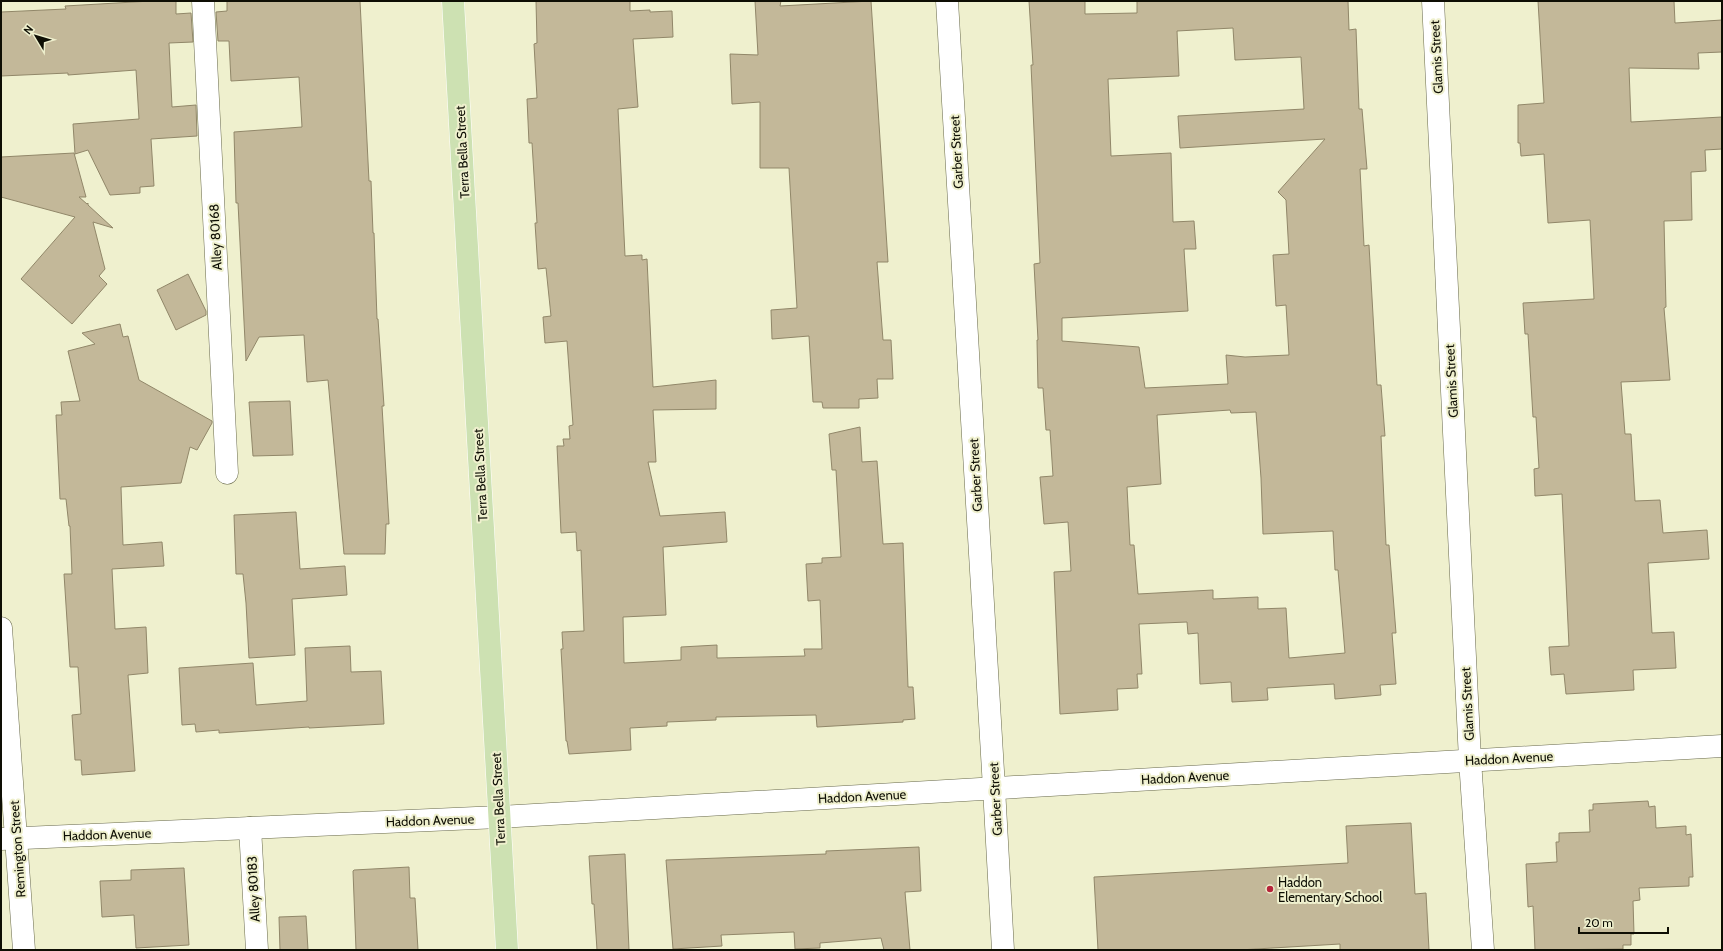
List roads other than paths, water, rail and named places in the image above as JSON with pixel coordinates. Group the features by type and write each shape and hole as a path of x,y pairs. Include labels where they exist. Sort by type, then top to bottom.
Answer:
{"main road":[{"name":"Terra Bella Street","path":"453,1 507,950"}],"street":[{"name":"Alley 80168","path":"203,1 227,473"},
{"name":"Garber Street","path":"947,1 994,788 1002,950"},
{"name":"Glamis Street","path":"1433,1 1470,760 1483,950"},
{"name":"Remington Street","path":"1,628 8,838 24,950"},
{"name":"Haddon Avenue","path":"8,838 500,817 1722,746"},
{"name":"Alley 80183","path":"250,828 256,950"}],"place":[{"name":"Haddon Elementary School","path":"1270,889"}]}
